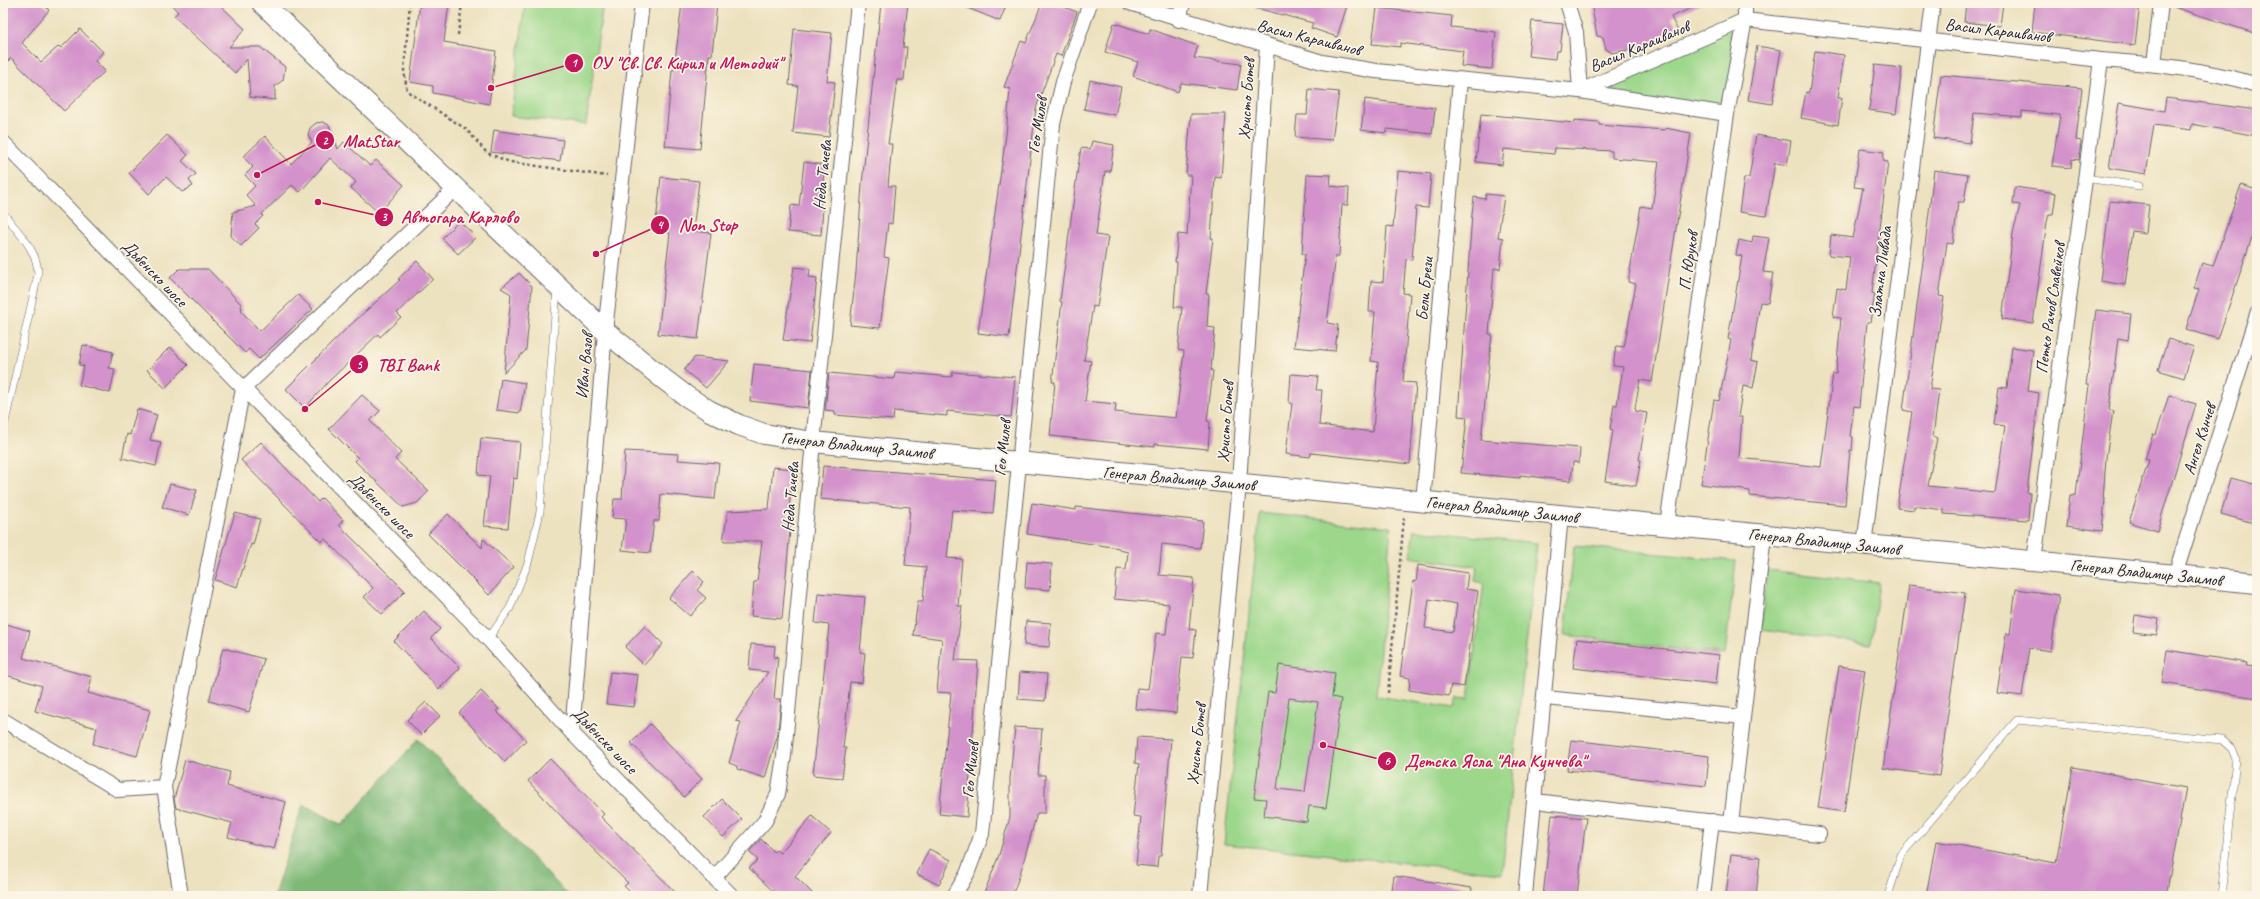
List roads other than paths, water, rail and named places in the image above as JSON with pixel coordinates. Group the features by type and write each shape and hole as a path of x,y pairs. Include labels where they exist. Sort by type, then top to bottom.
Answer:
{"street":[{"name":"Генерал Владимир Заимов","path":"262,3 454,189 605,331 686,396 710,411 764,434 813,442 1018,463 2257,583"},
{"name":"Иван Вазов","path":"572,733 605,331 642,3"},
{"name":"Неда Тачева","path":"714,878 765,821 778,794 787,724 813,442 858,3"},
{"name":"Гео Милев","path":"954,896 967,874 982,834 1053,124 1062,82 1090,3"},
{"name":"Васил Караиванов","path":"1130,3 1179,20 1322,62 1376,71 1580,91 1727,114"},
{"path":"1179,20 1183,3"},
{"path":"1567,3 1576,32 1580,91"},
{"name":"П. Юруков","path":"1667,525 1727,114 1745,20 1745,3"},
{"name":"Златна Ливада","path":"1864,545 1933,3"},
{"path":"2154,64 2161,3"},
{"name":"Васил Караиванов","path":"1580,91 1745,20 1928,39 2101,60 2154,64 2228,76 2257,85"},
{"name":"Христо Ботев","path":"1200,896 1239,484 1267,46"},
{"name":"Петко Рачов Славейков","path":"2034,561 2101,60"},
{"name":"Бели Брези","path":"1414,501 1460,80"},
{"name":"Дъбенско шосе","path":"3,142 488,639 572,733 732,896"},
{"path":"181,896 164,787 243,389 454,189"},
{"name":"Ангел Кънчев","path":"2175,575 2257,314"},
{"path":"1525,896 1545,698 1561,515"},
{"path":"1731,823 1764,535"},
{"path":"1545,698 1743,717"},
{"path":"3,720 118,790 164,787"},
{"path":"1534,801 1818,834"},
{"path":"1703,896 1712,821"}],"lane":[{"path":"2085,178 2139,186"},
{"path":"3,213 33,251 38,263 38,274 3,431"},
{"path":"488,639 510,608 528,563 540,512 557,286"},
{"path":"1888,896 1901,855 2017,720 2222,740 2232,750 2236,759 2221,896"}],"place":[{"name":"ОУ \"Св. Св. Кирил и Методий\"","path":"491,88"},
{"name":"MatStar","path":"257,175"},
{"name":"Автогара Карлово","path":"318,202"},
{"name":"Non Stop","path":"596,254"},
{"name":"TBI Bank","path":"305,409"},
{"name":"Детска Ясла \"Ана Кунчева\"","path":"1323,745"}]}
